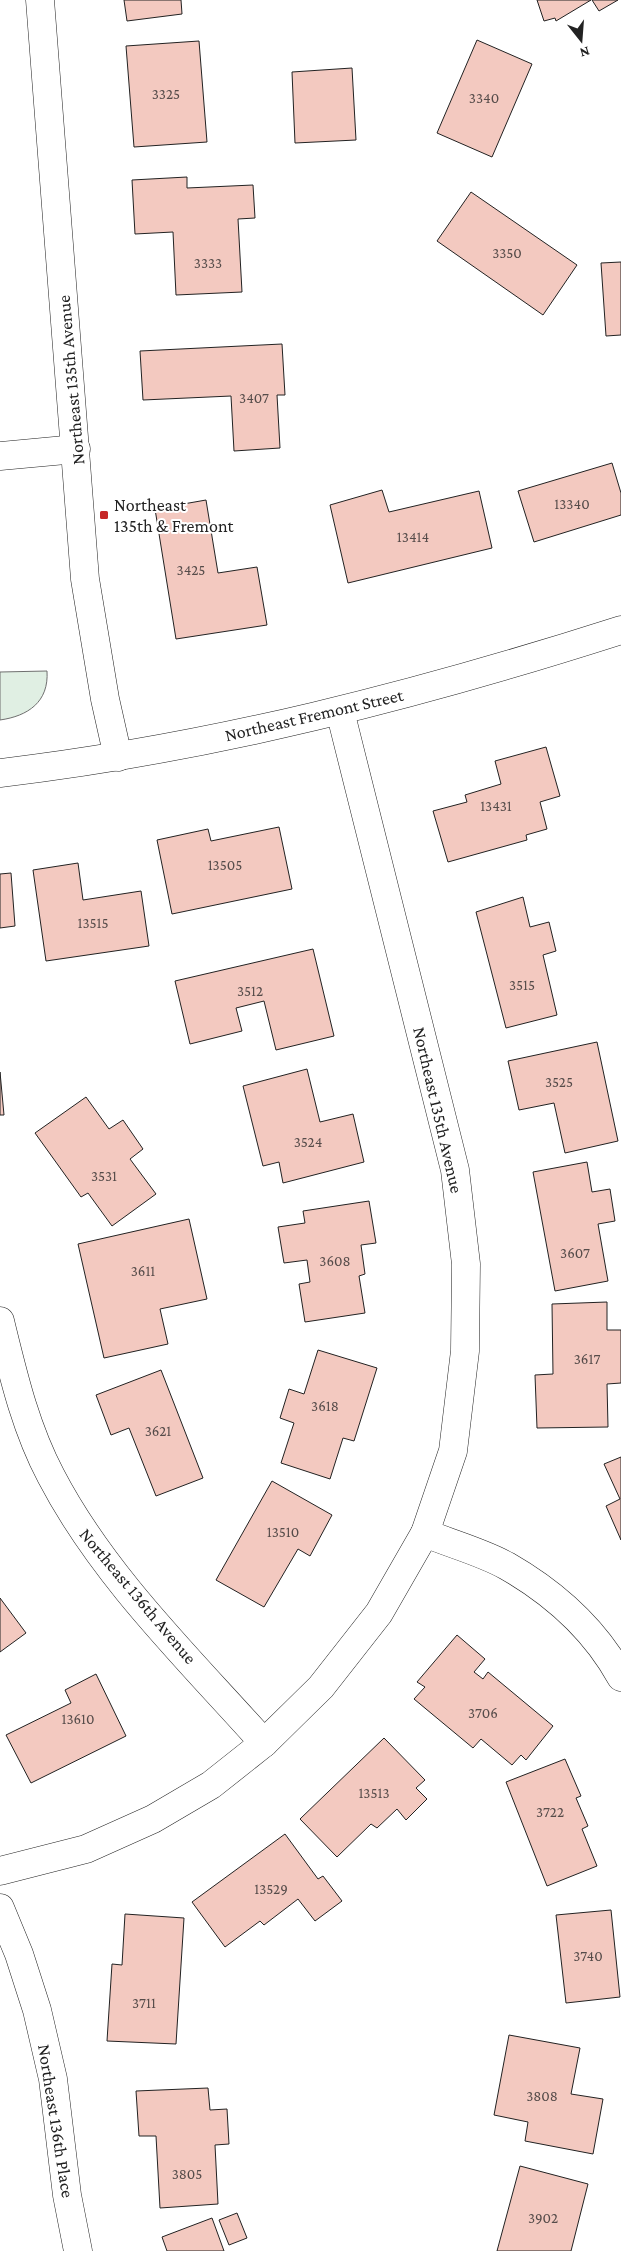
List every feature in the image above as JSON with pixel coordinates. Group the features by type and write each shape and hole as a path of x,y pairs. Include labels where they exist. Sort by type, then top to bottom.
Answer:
{"street":[{"name":"Northeast 135th Avenue","path":"40,0 86,579 105,699 118,757"},
{"path":"0,456 76,449"},
{"name":"Northeast Fremont Street","path":"0,773 118,757 340,711 621,630"},
{"name":"Northeast 135th Avenue","path":"0,1871 86,1849 153,1819 211,1785 264,1743 322,1687 378,1613 425,1533 453,1451 465,1351 466,1264 455,1170 340,711"},
{"name":"Northeast 136th Avenue","path":"0,1321 21,1406 50,1475 90,1543 264,1743"},
{"path":"425,1533 506,1565 557,1599 607,1652 621,1677"},
{"name":"Northeast 136th Place","path":"0,1908 19,1954 37,2010 53,2079 67,2195 78,2251"}],"green space":[{"path":"47,671 47,682 44,691 35,706 19,715 0,720 0,672"}],"building":[{"path":"124,0 181,0 182,14 127,21"},
{"path":"537,0 591,0 556,21 555,18 544,21"},
{"path":"592,0 618,0 599,11"},
{"path":"477,40 532,64 492,157 437,133"},
{"path":"199,41 207,142 134,147 126,46"},
{"path":"352,68 356,140 295,143 292,72"},
{"path":"187,177 187,188 253,185 255,218 238,219 242,292 176,295 173,232 135,234 132,180"},
{"path":"471,192 577,265 543,315 437,241"},
{"path":"621,262 621,335 606,336 601,263"},
{"path":"282,344 285,395 277,395 280,448 234,451 231,396 143,400 140,351"},
{"path":"612,463 621,493 621,515 534,542 518,491"},
{"path":"382,490 389,512 479,491 492,548 348,583 330,505"},
{"path":"206,500 218,573 257,567 267,625 176,639 155,509"},
{"path":"546,747 560,796 540,802 547,829 526,835 527,840 448,862 433,811 467,802 465,795 501,784 495,761"},
{"path":"279,827 292,889 172,914 157,840 208,829 211,841"},
{"path":"78,863 83,900 141,891 149,946 46,961 33,870"},
{"path":"11,873 15,926 0,928 0,874"},
{"path":"523,897 530,927 549,922 556,951 543,955 557,1015 506,1028 476,912"},
{"path":"313,949 334,1036 276,1050 264,1001 236,1008 242,1031 190,1044 175,981"},
{"path":"597,1042 618,1141 565,1153 554,1103 519,1110 508,1061"},
{"path":"307,1069 320,1122 353,1114 364,1162 283,1183 279,1162 263,1166 243,1086"},
{"path":"0,1072 4,1115 0,1115"},
{"path":"86,1097 109,1129 123,1120 143,1149 130,1159 156,1194 112,1226 88,1193 81,1197 35,1133"},
{"path":"587,1162 592,1192 610,1189 615,1221 598,1224 608,1281 555,1291 533,1172"},
{"path":"369,1201 376,1243 361,1245 365,1274 359,1276 365,1313 305,1322 299,1284 310,1282 307,1260 284,1263 278,1227 305,1223 303,1211"},
{"path":"189,1219 207,1299 160,1309 168,1344 104,1358 78,1244"},
{"path":"607,1302 607,1330 621,1330 621,1383 607,1384 608,1427 537,1428 535,1375 553,1374 552,1304"},
{"path":"318,1350 377,1368 354,1441 343,1438 330,1479 281,1463 294,1423 280,1418 289,1389 304,1394"},
{"path":"161,1370 203,1478 156,1496 129,1428 111,1435 96,1395"},
{"path":"621,1457 621,1540 606,1506 620,1499 604,1464"},
{"path":"272,1481 332,1515 310,1556 298,1549 264,1607 216,1580"},
{"path":"0,1598 26,1633 0,1652"},
{"path":"457,1635 485,1659 474,1672 483,1679 488,1672 553,1726 526,1760 521,1755 512,1765 481,1739 473,1748 414,1699 425,1687 417,1682"},
{"path":"96,1674 126,1736 31,1783 6,1735 71,1703 65,1690"},
{"path":"384,1738 425,1780 416,1788 427,1799 406,1820 397,1809 377,1828 371,1824 337,1857 300,1819"},
{"path":"565,1759 581,1796 576,1798 588,1826 582,1829 597,1866 547,1886 506,1782"},
{"path":"285,1834 318,1879 323,1876 342,1901 315,1921 298,1899 264,1925 260,1921 225,1947 192,1902"},
{"path":"611,1910 620,1997 566,2003 556,1915"},
{"path":"125,1914 184,1918 176,2044 107,2041 112,1964 122,1965"},
{"path":"509,2035 580,2048 571,2094 603,2099 593,2154 525,2141 528,2122 494,2115"},
{"path":"208,2088 210,2110 227,2109 229,2144 215,2145 218,2204 160,2208 156,2136 139,2136 136,2091"},
{"path":"520,2166 588,2184 571,2251 497,2251"},
{"path":"237,2213 247,2238 229,2245 219,2220"},
{"path":"212,2218 224,2251 167,2251 162,2237"}],"place":[{"name":"Northeast 135th & Fremont","path":"104,515"}]}
